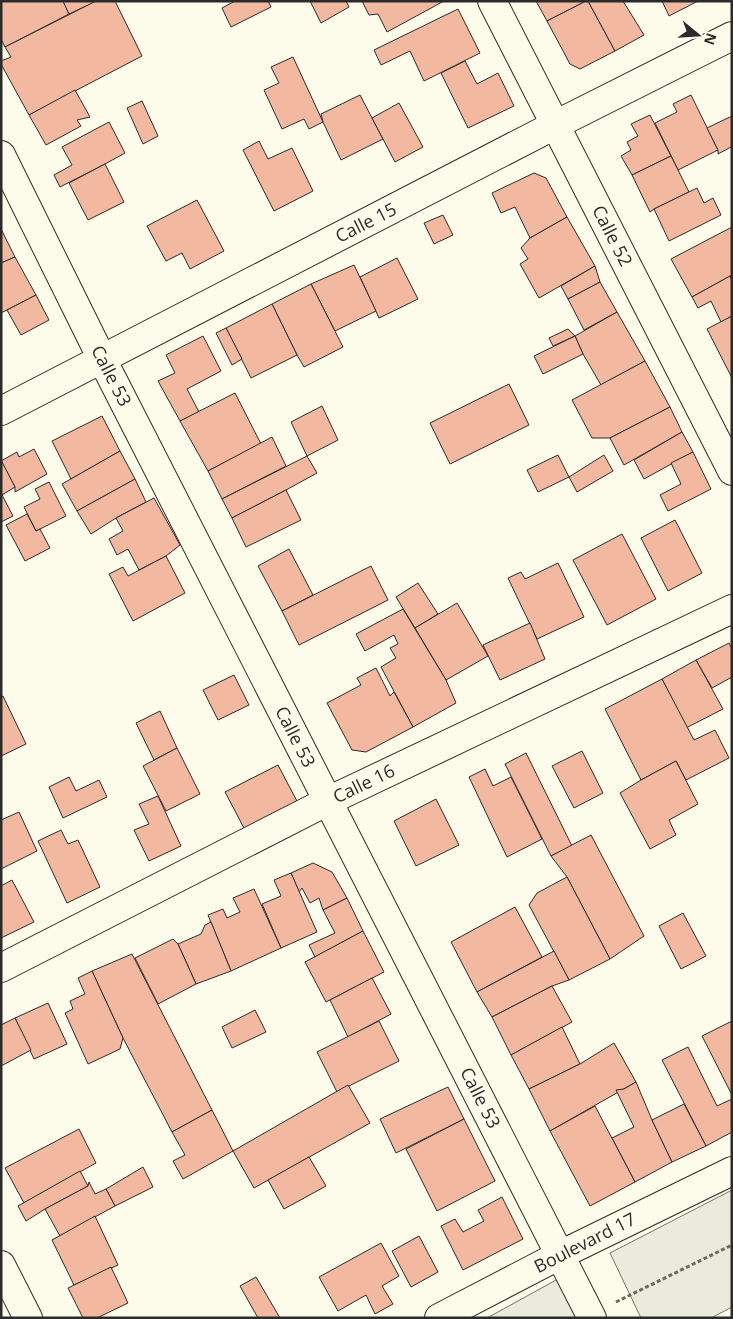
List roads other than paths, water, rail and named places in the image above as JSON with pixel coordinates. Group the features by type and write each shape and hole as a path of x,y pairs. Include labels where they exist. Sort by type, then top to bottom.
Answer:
{"street":[{"name":"Calle 52","path":"492,1 732,471"},
{"name":"Calle 15","path":"1,410 732,36"},
{"name":"Calle 53","path":"1,155 102,358 591,1316"},
{"name":"Calle 16","path":"1,968 328,801 732,609"},
{"name":"Boulevard 17","path":"439,1318 560,1255 732,1171"},
{"path":"1,1265 28,1318"}]}
